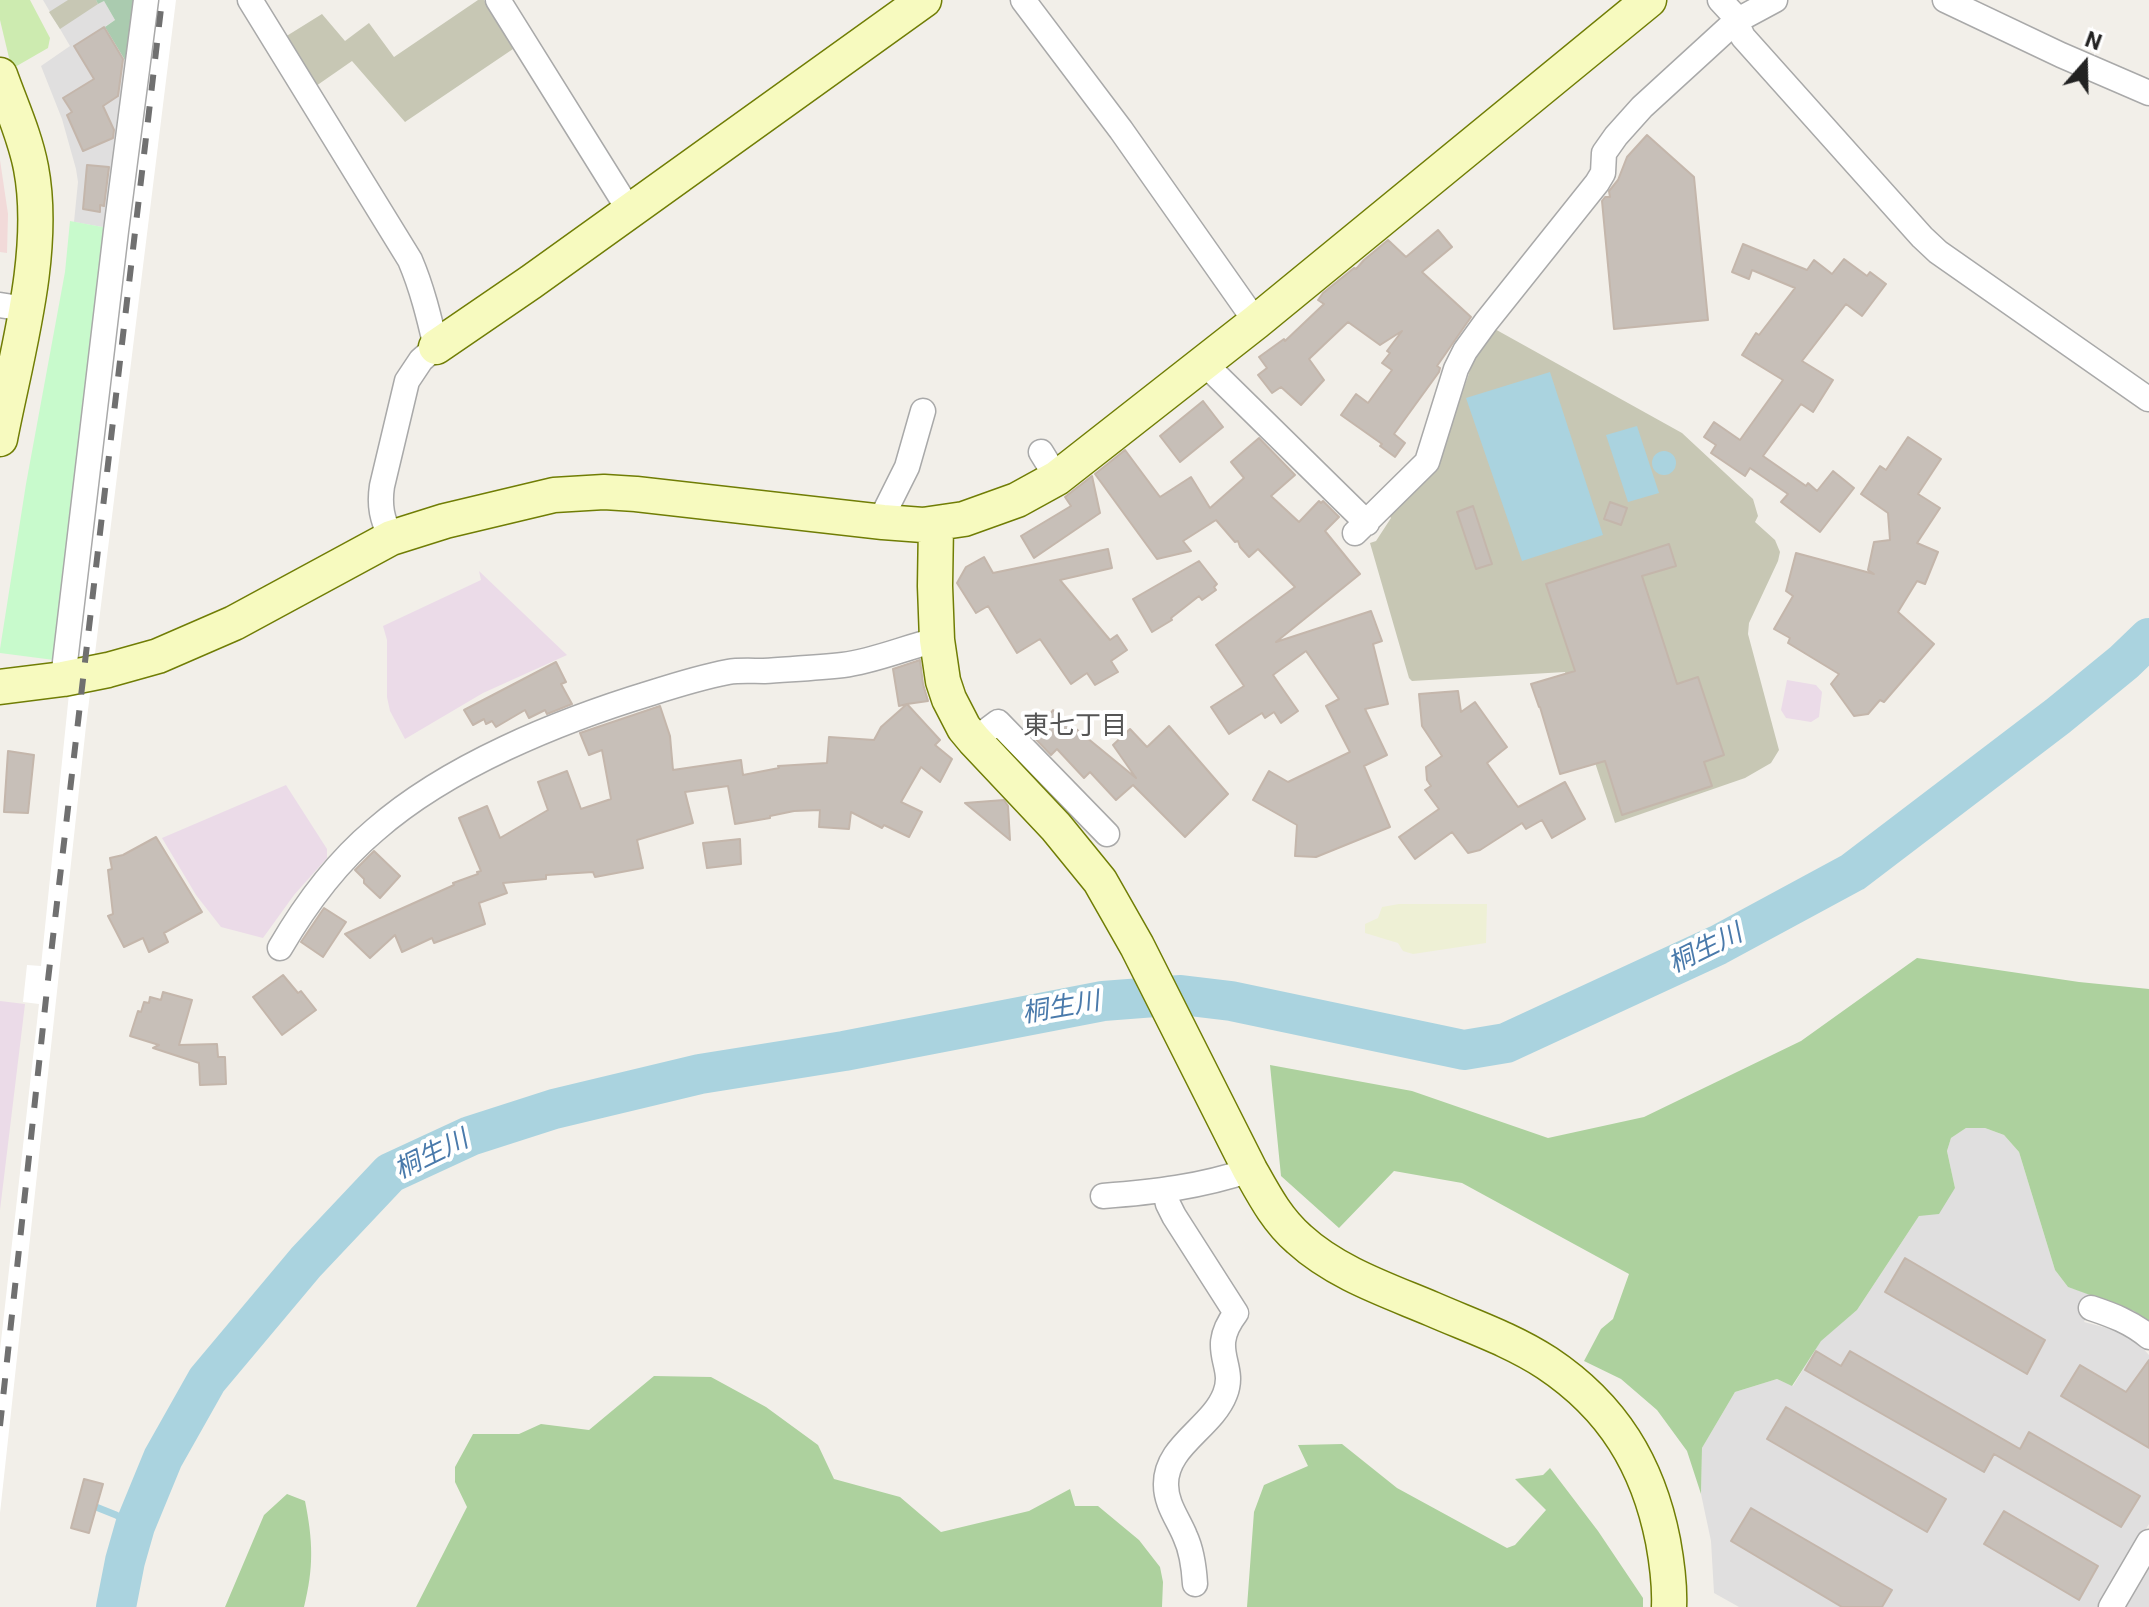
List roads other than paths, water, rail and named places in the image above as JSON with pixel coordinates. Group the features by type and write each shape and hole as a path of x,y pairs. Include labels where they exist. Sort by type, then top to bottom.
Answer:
{"street":[{"path":"63,679 146,0"},
{"path":"250,0 410,260 428,310 436,347"},
{"path":"498,0 629,210"},
{"path":"391,538 381,517 379,503 407,381 421,360 924,0"},
{"path":"1023,0 1121,130 1256,322"},
{"path":"0,687 63,679 158,656 234,623 391,538 445,521 554,495 604,492 713,501 883,522 936,524 991,511 1017,500 1049,465 1204,363 1649,0"},
{"path":"1720,0 1736,21 1743,37 1938,252 2148,399"},
{"path":"1204,363 1361,528 1427,462 1456,369 1465,351 1597,183 1603,173 1604,153 1616,136 1642,107 1736,21 1775,0"},
{"path":"1945,0 2149,93"},
{"path":"0,75 31,169 35,245 13,307 0,439"},
{"path":"883,522 886,509 907,467 923,411"},
{"path":"936,524 937,640 949,699 964,728 1056,827 1100,881 1137,946 1247,1164 1284,1224 1332,1264 1513,1343 1589,1395 1619,1431 1645,1477 1654,1502 1667,1562 1669,1607"},
{"path":"280,948 307,906 375,829 437,785 507,749 573,719 688,682 730,672 846,665 937,640"},
{"path":"974,740 998,722 1107,834"},
{"path":"1103,1196 1165,1191 1222,1179 1247,1164"},
{"path":"1165,1191 1174,1216 1236,1313 1228,1323 1222,1344 1228,1378 1224,1397 1178,1452 1167,1474 1165,1486 1190,1548 1195,1584"},
{"path":"2091,1308 2134,1325 2149,1337"},
{"path":"2111,1607 2149,1542"}],"water":[{"path":"1550,372 1603,535 1522,561 1466,398"},
{"path":"1637,426 1659,493 1628,502 1606,435"},
{"path":"1664,451 1673,454 1676,463 1673,472 1664,475 1655,472 1652,463 1655,454"}],"waterway":[{"name":"桐生川","path":"116,1607 135,1526 163,1458 207,1380 306,1262 390,1173 470,1136 554,1109 700,1074 844,1051 1103,1001 1181,995 1231,1001 1464,1050 1506,1043 1718,945 1853,872 2058,716 2149,638"},
{"path":"96,1507 135,1526"}],"railway":[{"path":"0,1426 48,980 162,0"}],"district":[{"name":"東七丁目","path":"1075,727"}]}
